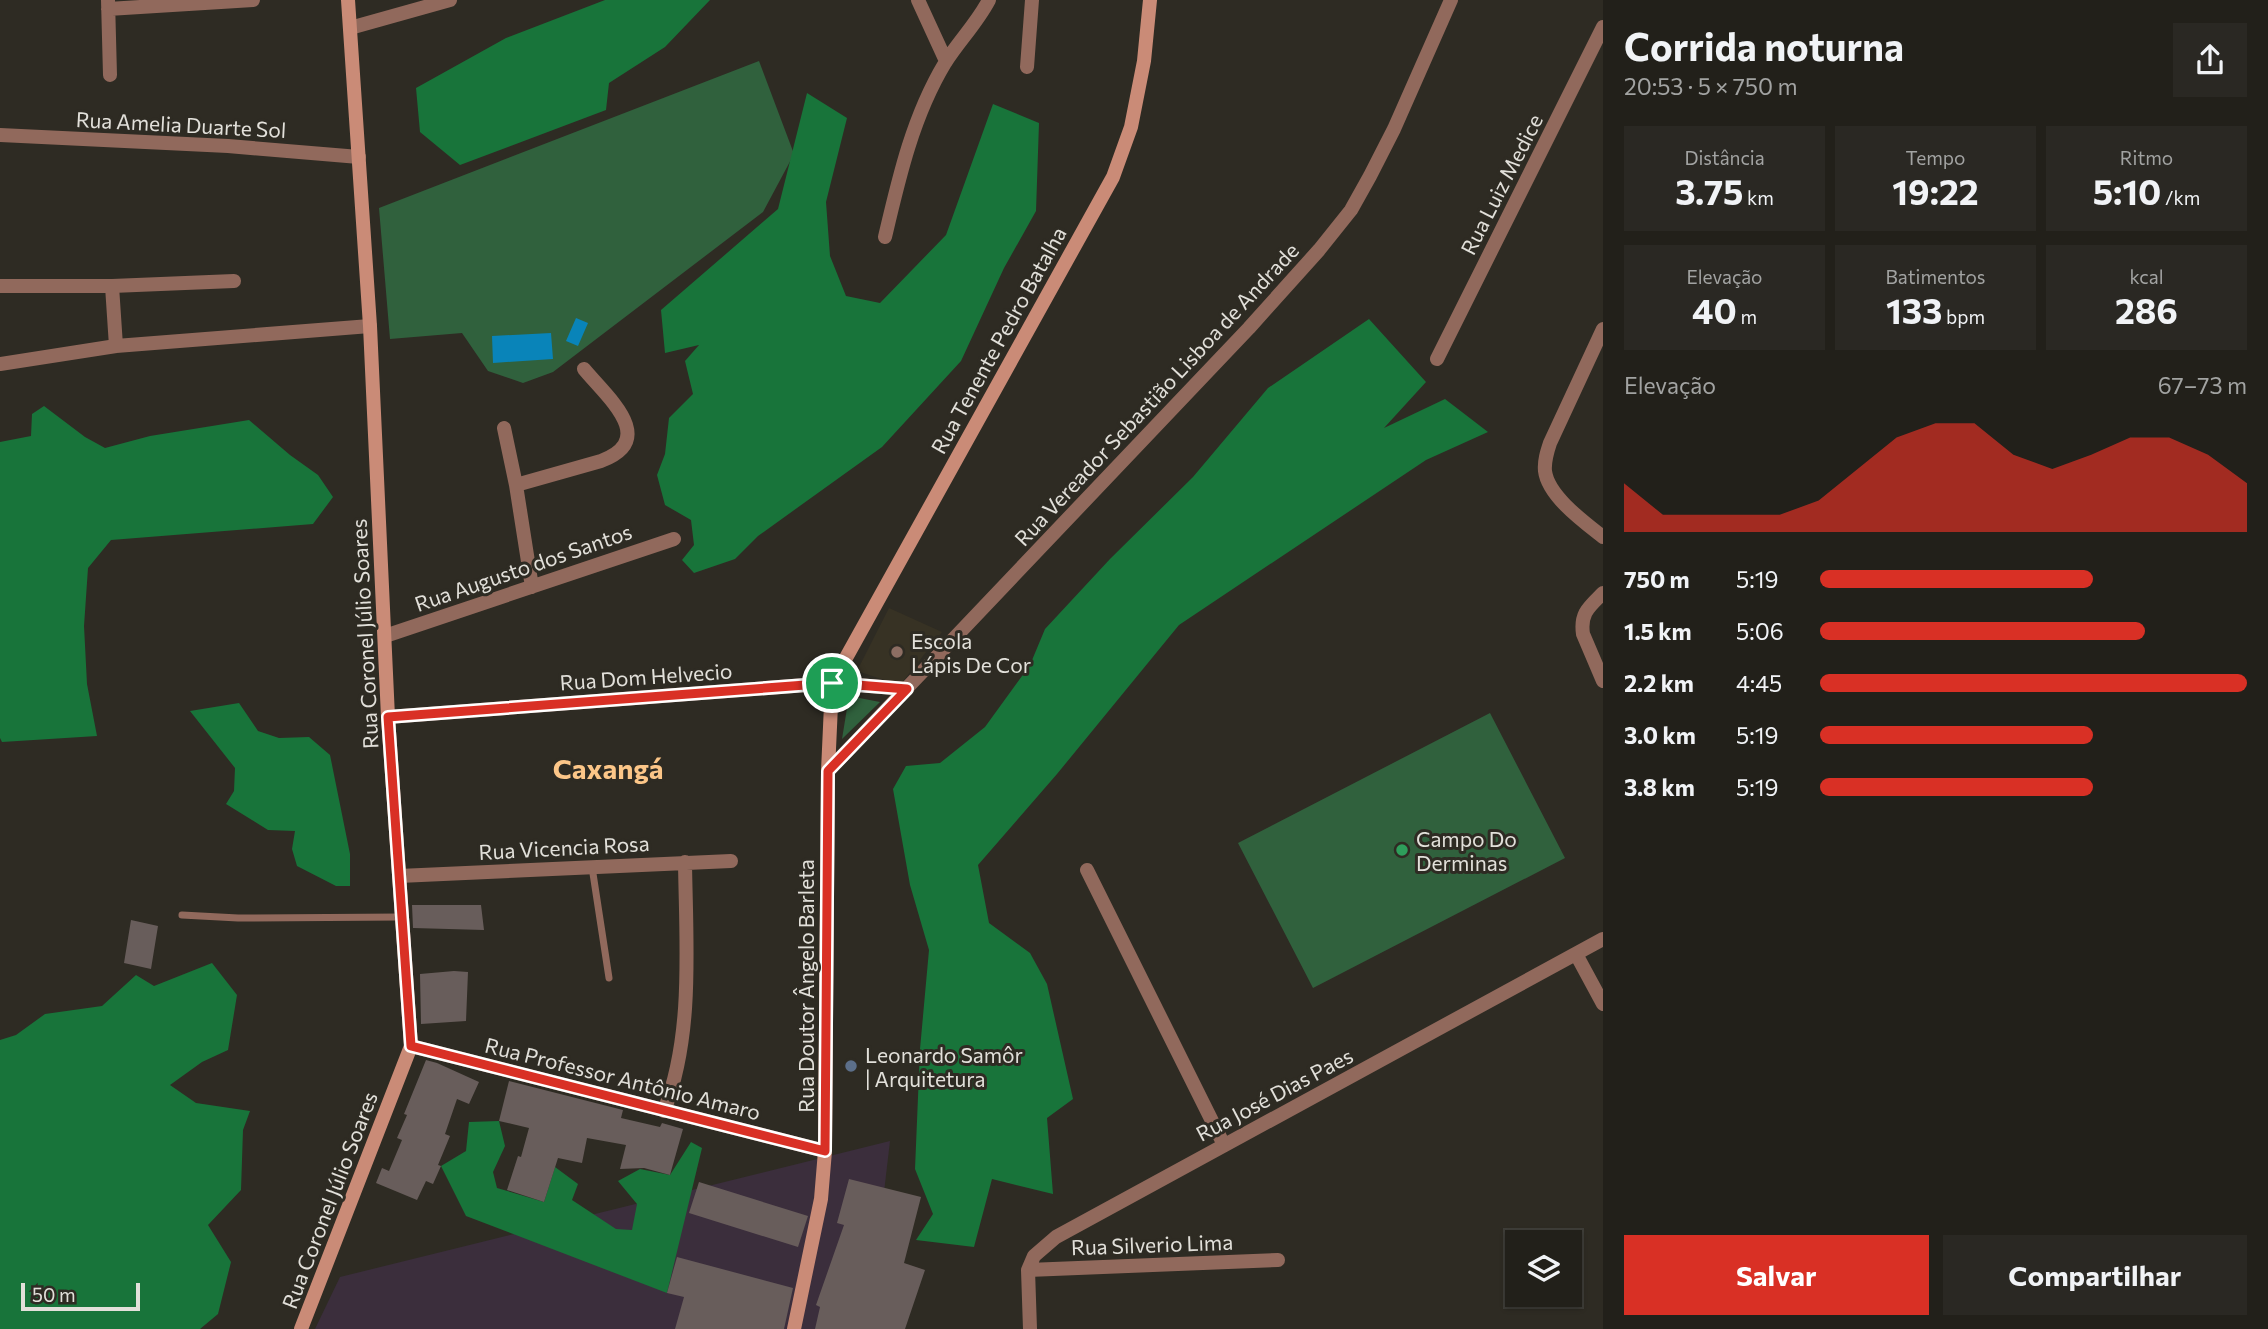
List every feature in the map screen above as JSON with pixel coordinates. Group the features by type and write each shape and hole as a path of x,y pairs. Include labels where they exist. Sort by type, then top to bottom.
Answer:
{"street":[{"path":"110,75 108,5 253,0"},
{"name":"Rua Coronel Júlio Soares","path":"302,1329 411,1046 388,717 370,326 348,0"},
{"path":"350,28 450,0"},
{"path":"918,0 946,61"},
{"path":"885,237 902,166 917,121 946,61 989,0"},
{"path":"1027,67 1032,0"},
{"name":"Rua Tenente Pedro Batalha","path":"832,683 1112,177 1134,114 1144,61 1150,0"},
{"name":"Rua Vereador Sebastião Lisboa de Andrade","path":"828,771 1249,328 1319,250 1351,210 1394,130 1451,0"},
{"name":"Rua Luiz Medice","path":"1437,359 1603,27"},
{"name":"Rua Amelia Duarte Sol","path":"0,135 228,146 359,156"},
{"path":"0,286 111,286 234,281"},
{"path":"111,286 116,346"},
{"path":"0,364 116,346 370,326"},
{"path":"1603,329 1558,424 1545,459 1545,472 1551,486 1565,505 1603,537"},
{"path":"516,485 601,461 624,448 628,440 625,423 617,408 584,369"},
{"path":"504,428 532,587"},
{"name":"Rua Augusto dos Santos","path":"385,636 674,538"},
{"path":"1603,593 1582,617 1583,634 1603,681"},
{"name":"Rua Dom Helvecio","path":"388,717 832,683 907,689"},
{"name":"Rua Doutor Ângelo Barleta","path":"794,1329 818,1212 825,1151 828,771 832,683"},
{"name":"Rua Vicencia Rosa","path":"399,876 731,861"},
{"path":"664,1111 674,1079 682,1033 685,990 685,862"},
{"path":"1087,870 1224,1144"},
{"name":"Rua José Dias Paes","path":"1028,1270 1034,1256 1056,1237 1603,939"},
{"path":"1576,954 1603,1004"},
{"name":"Rua Professor Antônio Amaro","path":"411,1046 825,1151"},
{"name":"Rua Silverio Lima","path":"1028,1270 1278,1260"},
{"path":"1028,1270 1030,1329"}],"lane":[{"path":"592,867 609,978"},
{"path":"182,915 401,918"}],"shaded area":[{"name":"Escola Lápis De Cor","path":"889,608 942,632 900,685 857,671"},
{"path":"890,1141 868,1329 315,1329 340,1277"}],"green space":[{"path":"605,0 710,0 665,47 609,83 606,110 460,165 420,132 416,88 506,38"},
{"path":"759,61 794,154 763,212 553,372 523,383 488,371 462,333 390,339 379,208"},
{"path":"807,93 847,118 826,202 830,256 846,296 880,303 946,235 993,104 1039,123 1036,211 1004,268 961,361 882,447 758,536 735,559 694,573 682,560 694,545 691,520 665,505 657,475 665,454 669,418 693,394 685,361 699,345 665,353 661,310 778,209"},
{"path":"1369,319 1426,382 1384,428 1445,399 1488,432 1426,460 1179,625 1057,774 978,865 989,923 1030,953 1047,984 1073,1099 1047,1118 1053,1194 992,1179 974,1247 916,1240 933,1214 915,1169 920,1049 929,950 910,885 893,789 906,766 940,763 985,727 1030,665 1045,629 1110,559 1193,477 1268,388"},
{"path":"44,406 85,437 105,448 150,436 249,420 318,475 333,497 313,524 111,540 88,568 84,626 87,684 97,736 2,742 0,442 31,436 32,414"},
{"path":"849,696 880,702 842,739"},
{"path":"239,703 258,731 279,738 309,737 330,755 350,854 350,886 336,886 297,866 292,849 295,831 268,830 226,804 234,791 235,768 190,711"},
{"name":"Campo Do Derminas","path":"1490,713 1565,858 1313,988 1238,843"},
{"path":"212,963 237,995 228,1050 202,1062 170,1085 196,1103 250,1111 243,1130 241,1190 208,1225 231,1262 218,1314 200,1329 0,1329 0,1040 16,1035 45,1014 102,1006 136,975 154,986"},
{"path":"499,1121 505,1146 493,1172 497,1188 544,1202 555,1167 578,1184 572,1200 616,1229 632,1230 637,1204 618,1181 640,1169 670,1175 691,1142 702,1148 667,1293 466,1216 441,1166 466,1151 469,1122"}],"water":[{"path":"576,318 588,323 578,346 566,341"},
{"path":"551,333 553,359 493,363 492,336"}],"building":[{"path":"412,905 481,905 484,930 413,928"},
{"path":"131,920 158,926 151,969 124,963"},
{"path":"468,972 466,1021 421,1024 420,974"},
{"path":"426,1060 479,1082 469,1104 457,1099 445,1134 450,1136 438,1165 441,1166 433,1184 426,1181 417,1200 376,1183 382,1168 389,1171 402,1140 397,1138 407,1115 404,1114"},
{"path":"509,1081 623,1110 621,1118 660,1127 662,1123 683,1129 670,1175 644,1168 620,1169 626,1145 587,1138 582,1163 558,1158 544,1202 507,1190 518,1156 521,1157 529,1128 499,1121"},
{"path":"849,1179 921,1197 904,1263 925,1270 905,1329 815,1329 820,1307 816,1305 844,1225 837,1223"},
{"path":"699,1182 808,1216 798,1247 689,1213"},
{"path":"677,1257 793,1288 784,1329 675,1329 684,1297 667,1293"}],"place":[{"name":"Escola Lápis De Cor","path":"897,652"},
{"name":"Campo Do Derminas","path":"1402,850"},
{"name":"Leonardo Samôr | Arquitetura","path":"851,1066"}],"district":[{"name":"Caxangá","path":"608,768"}],"route":[{"path":"832,683 907,689 828,771 825,1151 411,1046 388,717 832,683"}]}
